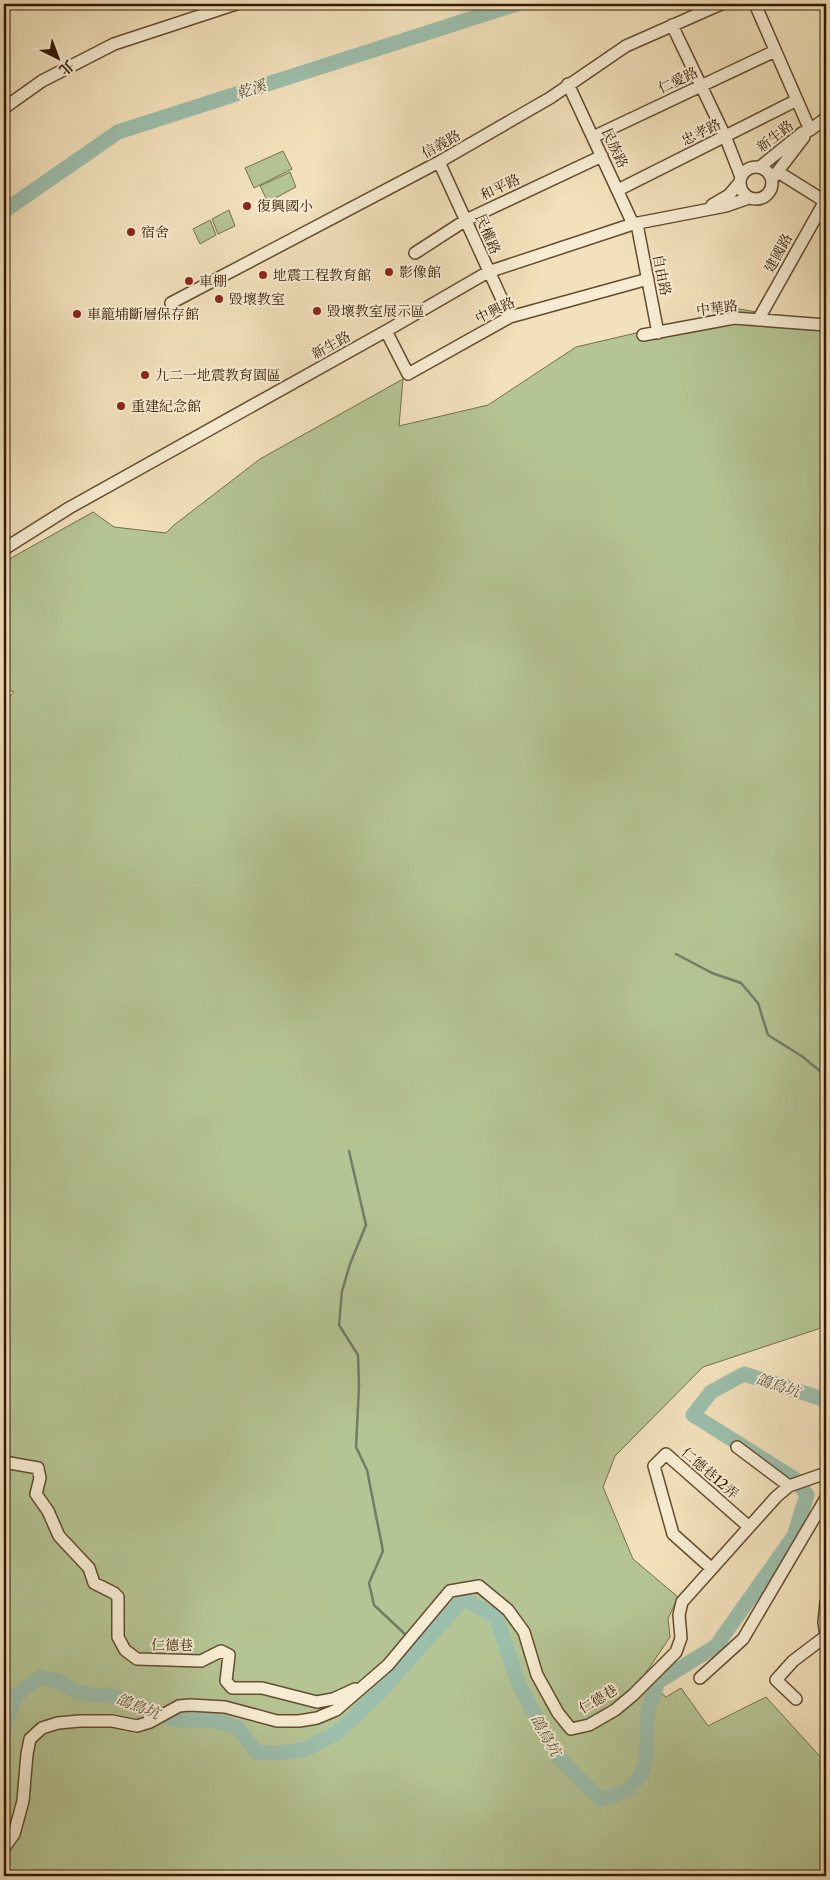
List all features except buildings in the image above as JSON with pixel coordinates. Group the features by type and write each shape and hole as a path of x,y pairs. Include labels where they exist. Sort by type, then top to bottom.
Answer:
{"street":[{"path":"4,108 42,81 114,44 236,4"},
{"name":"信義路","path":"171,303 440,162 550,98 626,46 721,4"},
{"path":"755,4 810,130"},
{"path":"672,25 725,136 740,179 742,191 749,198"},
{"name":"仁愛路","path":"593,137 776,51"},
{"name":"民族路","path":"568,84 635,224"},
{"name":"忠孝路","path":"618,190 797,100"},
{"name":"新生路","path":"4,549 69,508 488,272 635,224 726,206 749,198 760,200 764,198 771,190 775,176 810,130 826,118"},
{"name":"新生路","path":"692,212 724,199 733,191 747,170 760,167 802,133 810,130"},
{"name":"和平路","path":"415,253 466,220 602,156"},
{"name":"民權路","path":"440,162 488,272 510,317"},
{"name":"新生路","path":"760,167 775,176"},
{"path":"775,176 826,202"},
{"name":"建國路","path":"758,320 826,202"},
{"name":"自由路","path":"635,224 658,333"},
{"name":"中興路","path":"386,331 408,374 510,317 648,279"},
{"name":"中華路","path":"643,335 734,318 825,322"},
{"path":"737,1447 792,1486 826,1473"},
{"name":"仁德巷12弄","path":"711,1568 673,1534 654,1466 666,1454 748,1527"},
{"name":"仁德巷","path":"4,1462 38,1468 40,1478 36,1494 48,1511 59,1536 89,1568 94,1583 118,1597 118,1637 125,1650 137,1659 201,1661 221,1651 228,1655 226,1681 232,1688 262,1688 317,1702 333,1699 372,1680"},
{"name":"仁德巷","path":"5,1847 14,1834 22,1801 30,1738 42,1728 58,1722 112,1721 137,1726 150,1722 178,1706 190,1705 225,1707 277,1720 300,1721 317,1718 336,1710 388,1665 450,1591 479,1586 508,1610 524,1632 537,1675 558,1713 571,1729 589,1725 615,1710 633,1695 676,1652 681,1638 679,1615 682,1602 776,1497 792,1486"},
{"path":"700,1678 743,1638 826,1498"},
{"path":"796,1699 776,1680 799,1656 826,1636 824,1622 826,1603"}],"green space":[{"path":"283,151 292,169 254,188 245,168"},
{"path":"290,172 296,187 268,202 260,186"},
{"path":"229,210 235,226 218,234 212,219"},
{"path":"210,220 216,235 200,244 193,229"},
{"path":"739,309 826,324 826,1323 818,1329 703,1367 615,1456 603,1487 633,1559 678,1597 668,1619 670,1637 643,1677 666,1697 681,1688 708,1726 766,1697 826,1763 826,1876 4,1876 4,703 14,692 7,689 4,694 4,562 93,512 114,527 166,533 260,459 403,379 399,426 488,405 576,347"}],"waterway":[{"name":"乾溪","path":"4,211 118,132 517,4"},
{"path":"676,954 712,973 741,983 758,1003 768,1035 803,1057 826,1076"},
{"path":"349,1151 366,1225 350,1264 342,1291 339,1325 358,1355 359,1386 356,1447 367,1470 383,1551 369,1583 374,1605 408,1637"},
{"name":"鴿鳥坑","path":"4,1731 6,1720 16,1696 40,1677 58,1681 73,1690 90,1695 109,1695 176,1720 216,1721 238,1728 257,1753 304,1750 338,1732 384,1688 463,1599 496,1617 520,1687 557,1756 601,1800 629,1789 641,1775 646,1759 648,1710 658,1682 716,1646 794,1536 807,1495 795,1479 693,1415 711,1392 744,1374 826,1400"},
{"path":"412,1641 419,1648"}],"place":[{"name":"復興國小","path":"247,206"},
{"name":"宿舍","path":"131,232"},
{"name":"影像館","path":"389,272"},
{"name":"地震工程教育館","path":"263,275"},
{"name":"車棚","path":"189,281"},
{"name":"毀壞教室","path":"219,299"},
{"name":"毀壞教室展示區","path":"317,311"},
{"name":"車籠埔斷層保存館","path":"77,314"},
{"name":"九二一地震教育園區","path":"145,375"},
{"name":"重建紀念館","path":"121,406"}]}
